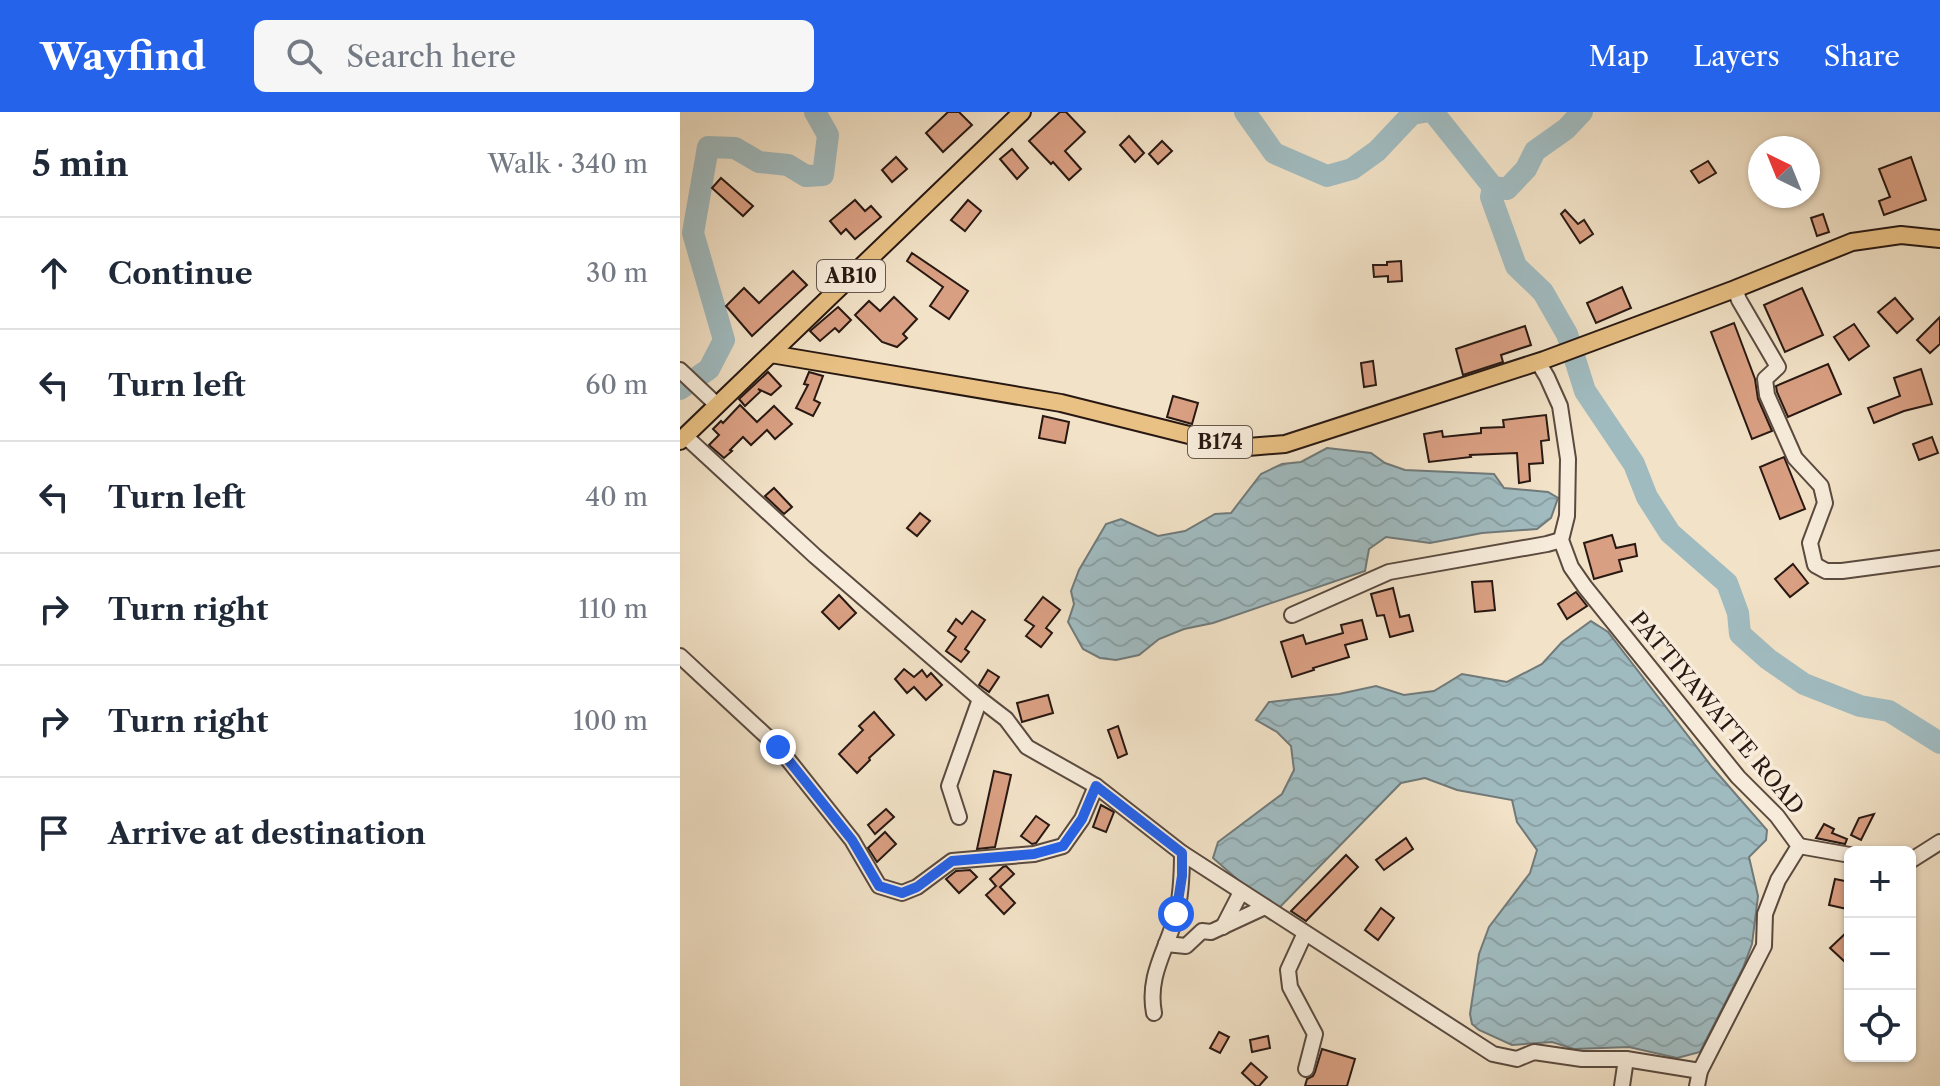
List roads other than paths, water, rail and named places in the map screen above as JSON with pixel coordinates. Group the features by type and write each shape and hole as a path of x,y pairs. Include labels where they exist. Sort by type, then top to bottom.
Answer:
{"main road":[{"name":"AB10","path":"683,438 711,399 771,354 1022,112"},
{"name":"B174","path":"771,354 1061,403 1248,447 1285,444 1541,361 1852,242 1901,235 1940,239"}],"street":[{"path":"1735,289 1778,367 1765,379 1767,395 1795,458 1821,486 1825,503 1810,543 1815,565 1826,571 1842,571 1940,558"},
{"path":"1292,615 1389,572 1561,540 1567,516 1568,459 1560,406 1541,361"},
{"path":"680,370 711,399"},
{"path":"683,438 1006,719 1027,747 1096,786 1182,853 1493,1054 1517,1059 1534,1052 1582,1059 1626,1059 1698,1079"},
{"name":"PATTIYAWATTE ROAD","path":"1561,540 1571,567 1585,587 1738,777 1777,816 1799,846 1778,880 1765,914 1764,946 1698,1079"},
{"path":"680,656 778,747 852,840 879,886 902,893 917,887 952,861 1034,854 1063,846 1082,819 1096,786"},
{"path":"959,817 949,786 980,699"},
{"path":"1916,857 1940,842"},
{"path":"1799,846 1844,854"},
{"path":"1154,1013 1151,997 1154,975 1176,914 1182,853"},
{"path":"1223,927 1241,892"},
{"path":"1166,944 1186,946 1202,931 1211,932 1265,907"},
{"path":"1305,933 1288,970 1290,987 1315,1034 1306,1069"},
{"path":"1622,1086 1626,1059"}],"water":[{"path":"1327,448 1371,453 1385,463 1405,470 1494,474 1504,488 1548,492 1558,498 1551,518 1537,529 1482,533 1430,543 1386,537 1369,549 1365,571 1213,623 1184,629 1159,639 1139,655 1116,660 1100,658 1083,649 1068,622 1074,604 1071,591 1079,570 1106,524 1121,519 1158,536 1185,531 1215,514 1231,513 1261,474 1282,464 1301,462"},
{"path":"1591,621 1608,632 1712,767 1767,830 1766,840 1749,857 1758,896 1752,944 1700,1052 1677,1058 1629,1047 1574,1049 1552,1042 1512,1045 1472,1024 1470,1014 1479,954 1489,927 1530,873 1537,850 1517,822 1512,800 1457,790 1425,778 1401,783 1278,909 1213,858 1218,842 1282,794 1294,770 1291,746 1277,732 1256,720 1269,702 1339,694 1376,686 1404,695 1434,691 1462,674 1507,682 1542,664 1562,642"}],"waterway":[{"path":"680,389 709,369 724,340 693,233 708,147 735,148 759,162 788,165 806,176 823,175 828,135 815,112"},
{"path":"1245,112 1274,153 1327,176 1352,169 1377,151 1412,114 1424,112"},
{"path":"1433,112 1493,187 1507,189 1526,169 1535,151 1566,129 1582,112"},
{"path":"1493,187 1491,197 1516,266 1543,292 1567,334 1585,391 1634,464 1647,497 1670,533 1727,583 1738,613 1740,634 1768,659 1804,684 1860,706 1889,711 1940,743"}]}
